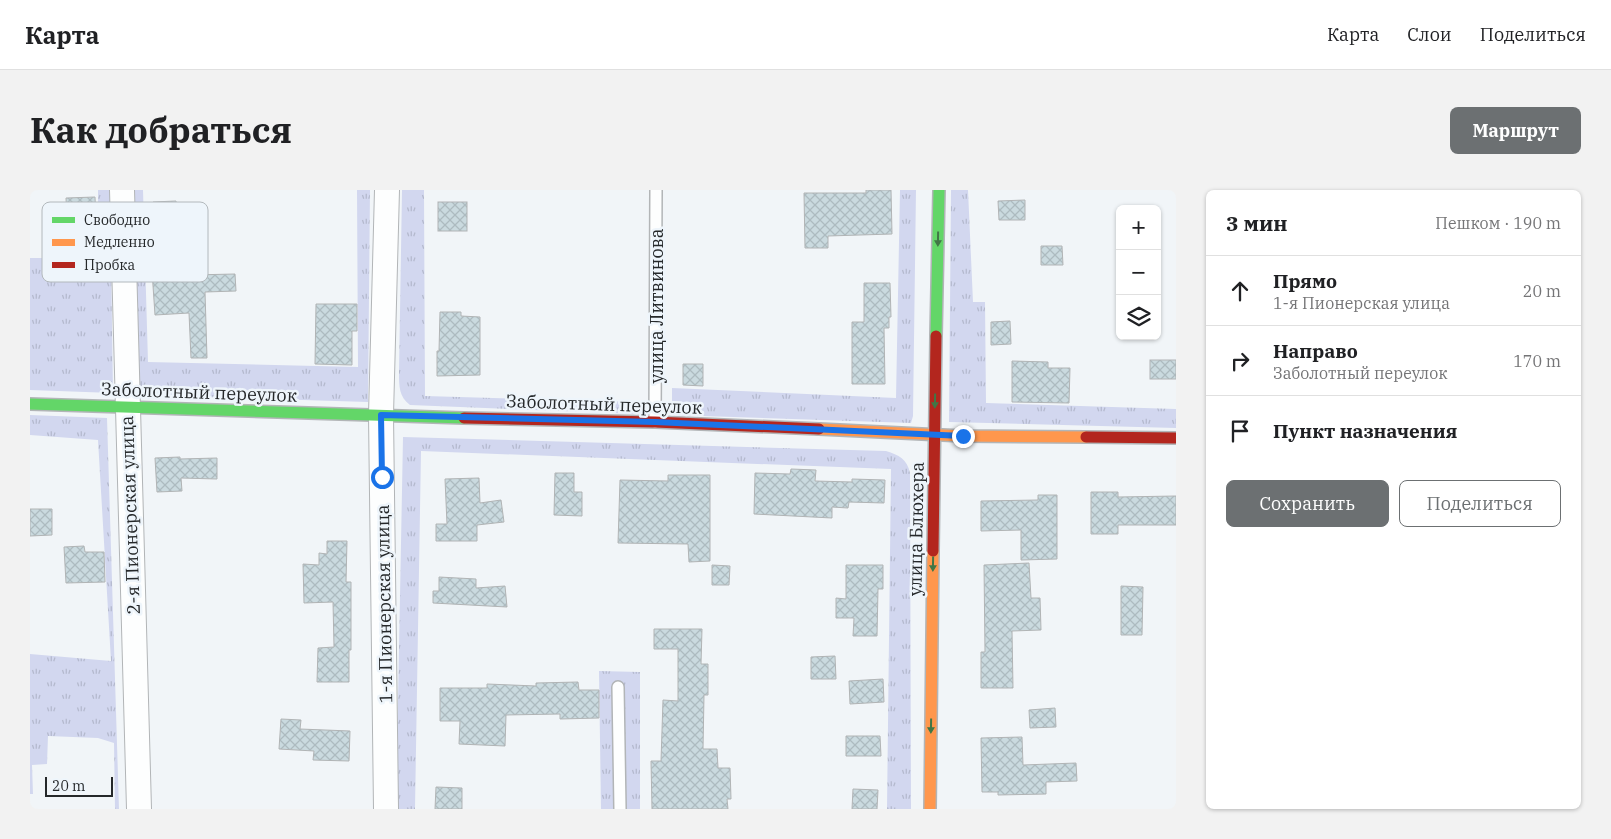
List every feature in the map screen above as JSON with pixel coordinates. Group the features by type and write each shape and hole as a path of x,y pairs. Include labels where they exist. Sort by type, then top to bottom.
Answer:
{"street":[{"name":"1-я Пионерская улица","path":"386,809 381,415 387,190"},
{"name":"улица Блюхера","path":"930,809 939,190"},
{"name":"2-я Пионерская улица","path":"124,282 139,809"},
{"name":"Заболотный переулок","path":"30,404 655,422 963,436 1176,438"}],"lane":[{"name":"улица Литвинова","path":"655,422 656,190"},
{"path":"618,687 620,809"}],"green space":[{"path":"98,190 110,190 110,202 98,202"},
{"path":"131,190 143,190 143,202 131,202"},
{"path":"357,190 370,190 368,402 133,395 132,282 146,282 148,362 358,367"},
{"path":"402,190 424,190 425,396 637,402 636,414 410,405 406,402 400,391 399,378"},
{"path":"900,190 916,190 913,416 911,423 672,415 672,388 896,398"},
{"path":"951,190 968,190 973,302 985,302 986,403 1176,409 1176,428 949,422"},
{"path":"30,258 42,258 42,282 111,282 113,393 30,390"},
{"path":"30,415 107,418 119,809 115,809 114,743 98,738 48,736 47,764 32,765 33,794 30,794 30,654 111,661 98,440 30,435"},
{"path":"403,437 886,451 902,458 907,464 910,473 911,809 887,809 891,469 421,451 415,809 396,809"},
{"path":"599,671 640,672 640,809 601,809"}],"building":[{"path":"866,190 891,190 892,234 828,236 828,248 805,248 804,193 866,193"},
{"path":"95,197 95,202 66,202 66,198"},
{"path":"1025,200 1025,220 999,220 998,201"},
{"path":"438,202 467,202 467,231 438,231"},
{"path":"1041,246 1062,246 1063,265 1041,265"},
{"path":"235,274 236,291 205,292 207,358 191,358 189,313 155,315 153,282 208,282 208,275"},
{"path":"864,283 890,283 891,317 889,317 889,328 884,328 885,384 852,384 852,322 864,322"},
{"path":"316,304 357,304 357,331 352,331 352,365 315,364"},
{"path":"440,312 461,312 461,316 480,317 480,375 437,376"},
{"path":"1010,321 1011,344 991,345 991,322"},
{"path":"1150,360 1176,360 1176,379 1150,379"},
{"path":"1012,361 1048,362 1048,368 1070,368 1069,403 1012,402"},
{"path":"683,364 703,364 703,386 683,385"},
{"path":"180,457 180,459 217,458 217,479 181,478 182,491 157,492 155,458"},
{"path":"791,469 816,470 815,481 852,482 852,479 885,480 884,503 849,502 848,508 832,507 832,518 754,514 755,473 790,474"},
{"path":"555,473 574,473 574,492 582,492 582,516 554,515"},
{"path":"668,475 710,475 710,561 689,562 688,544 618,543 620,480 668,481"},
{"path":"479,478 480,503 501,500 504,522 477,525 477,541 436,541 436,524 447,524 445,479"},
{"path":"1091,492 1118,492 1118,497 1176,496 1176,525 1118,525 1118,534 1091,534"},
{"path":"1038,495 1057,495 1057,559 1021,560 1021,530 981,531 981,501 1038,500"},
{"path":"30,509 52,509 52,535 30,536"},
{"path":"327,541 347,541 346,582 351,582 349,682 317,682 318,648 334,647 333,602 304,603 303,564 319,565 319,553 327,554"},
{"path":"84,546 85,552 104,552 105,582 66,583 64,547"},
{"path":"1029,563 1031,598 1040,598 1041,630 1012,631 1013,688 981,688 981,652 985,652 984,565"},
{"path":"712,565 730,566 729,585 712,585"},
{"path":"846,565 883,565 883,589 878,589 877,636 853,636 854,618 836,618 836,598 846,599"},
{"path":"439,577 476,579 476,588 505,586 507,607 433,603 433,591 439,591"},
{"path":"1121,586 1143,587 1142,635 1121,635"},
{"path":"654,629 702,629 701,664 708,664 708,695 704,695 703,749 717,749 718,768 730,768 731,799 727,799 728,809 652,809 651,761 661,761 663,700 678,701 678,649 654,649"},
{"path":"835,656 836,679 811,679 811,657"},
{"path":"883,679 884,702 850,704 849,681"},
{"path":"578,682 579,690 599,690 599,718 560,719 560,714 506,715 505,746 459,744 460,721 440,721 440,688 487,688 487,684 536,686 536,683"},
{"path":"1055,708 1056,727 1030,728 1029,710"},
{"path":"281,719 301,720 300,729 350,731 349,761 313,760 314,751 279,749"},
{"path":"846,736 880,736 881,756 846,756"},
{"path":"1022,737 1023,765 1076,763 1077,781 1046,782 1046,794 998,795 998,792 982,792 981,738"},
{"path":"436,787 462,788 462,809 435,809"},
{"path":"853,789 878,790 877,809 852,809"}],"traffic: fast":[{"path":"936,336 939,190"},
{"path":"30,404 464,418"}],"traffic: slow":[{"path":"819,429 963,436 1086,437"},
{"path":"930,809 933,551"}],"traffic: jam":[{"path":"933,551 936,336"},
{"path":"464,418 655,422 819,429"},
{"path":"1086,437 1176,438"}],"route":[{"path":"382,477 381,415 655,422 963,436"}]}
